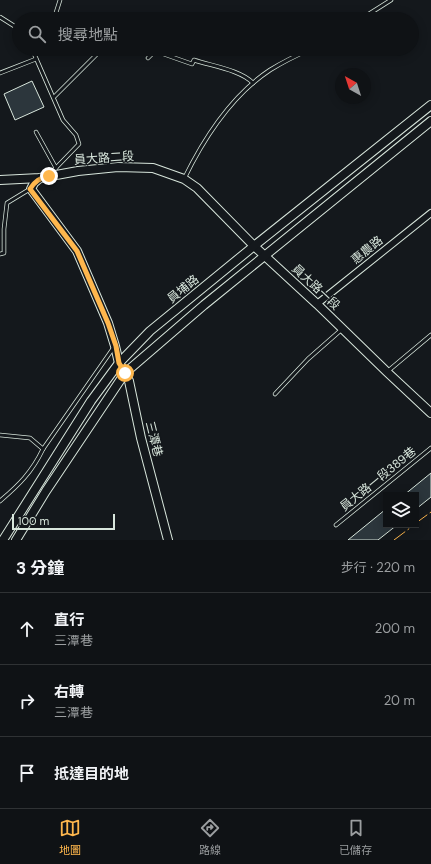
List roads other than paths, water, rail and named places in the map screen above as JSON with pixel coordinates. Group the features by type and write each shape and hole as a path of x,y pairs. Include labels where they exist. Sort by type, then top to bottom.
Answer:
{"street":[{"name":"員埔路","path":"3,540 91,402 119,363 150,331 431,105"},
{"name":"員埔路","path":"16,540 46,491 125,373 204,304 431,121"},
{"name":"員大路二段","path":"0,180 40,178 118,167 152,168 184,179"},
{"path":"30,189 40,178"},
{"name":"員大路一段","path":"184,179 197,188 254,246 318,304 431,413"},
{"name":"三潭巷","path":"30,189 77,251 108,323 116,346 119,363 129,381 141,438 168,540"},
{"name":"惠農路","path":"318,304 431,213"}],"lane":[{"path":"56,12 60,0"},
{"path":"381,0 384,4"},
{"path":"372,12 391,0"},
{"path":"0,16 12,24"},
{"path":"35,56 63,120 76,135 79,144 49,176"},
{"path":"54,97 95,56"},
{"path":"169,56 192,64 194,60 238,72 246,76 253,83"},
{"path":"184,179 197,154 226,112 253,83 280,64 297,56"},
{"path":"0,73 36,59"},
{"path":"36,132 56,168"},
{"path":"0,254 4,252 4,229 7,203 30,189"},
{"path":"275,394 308,359 343,329"},
{"path":"387,372 431,335"},
{"path":"0,500 17,487 35,465 42,449 116,346"},
{"path":"0,435 30,438 42,449"},
{"name":"員大路一段389巷","path":"336,525 431,448"}]}
